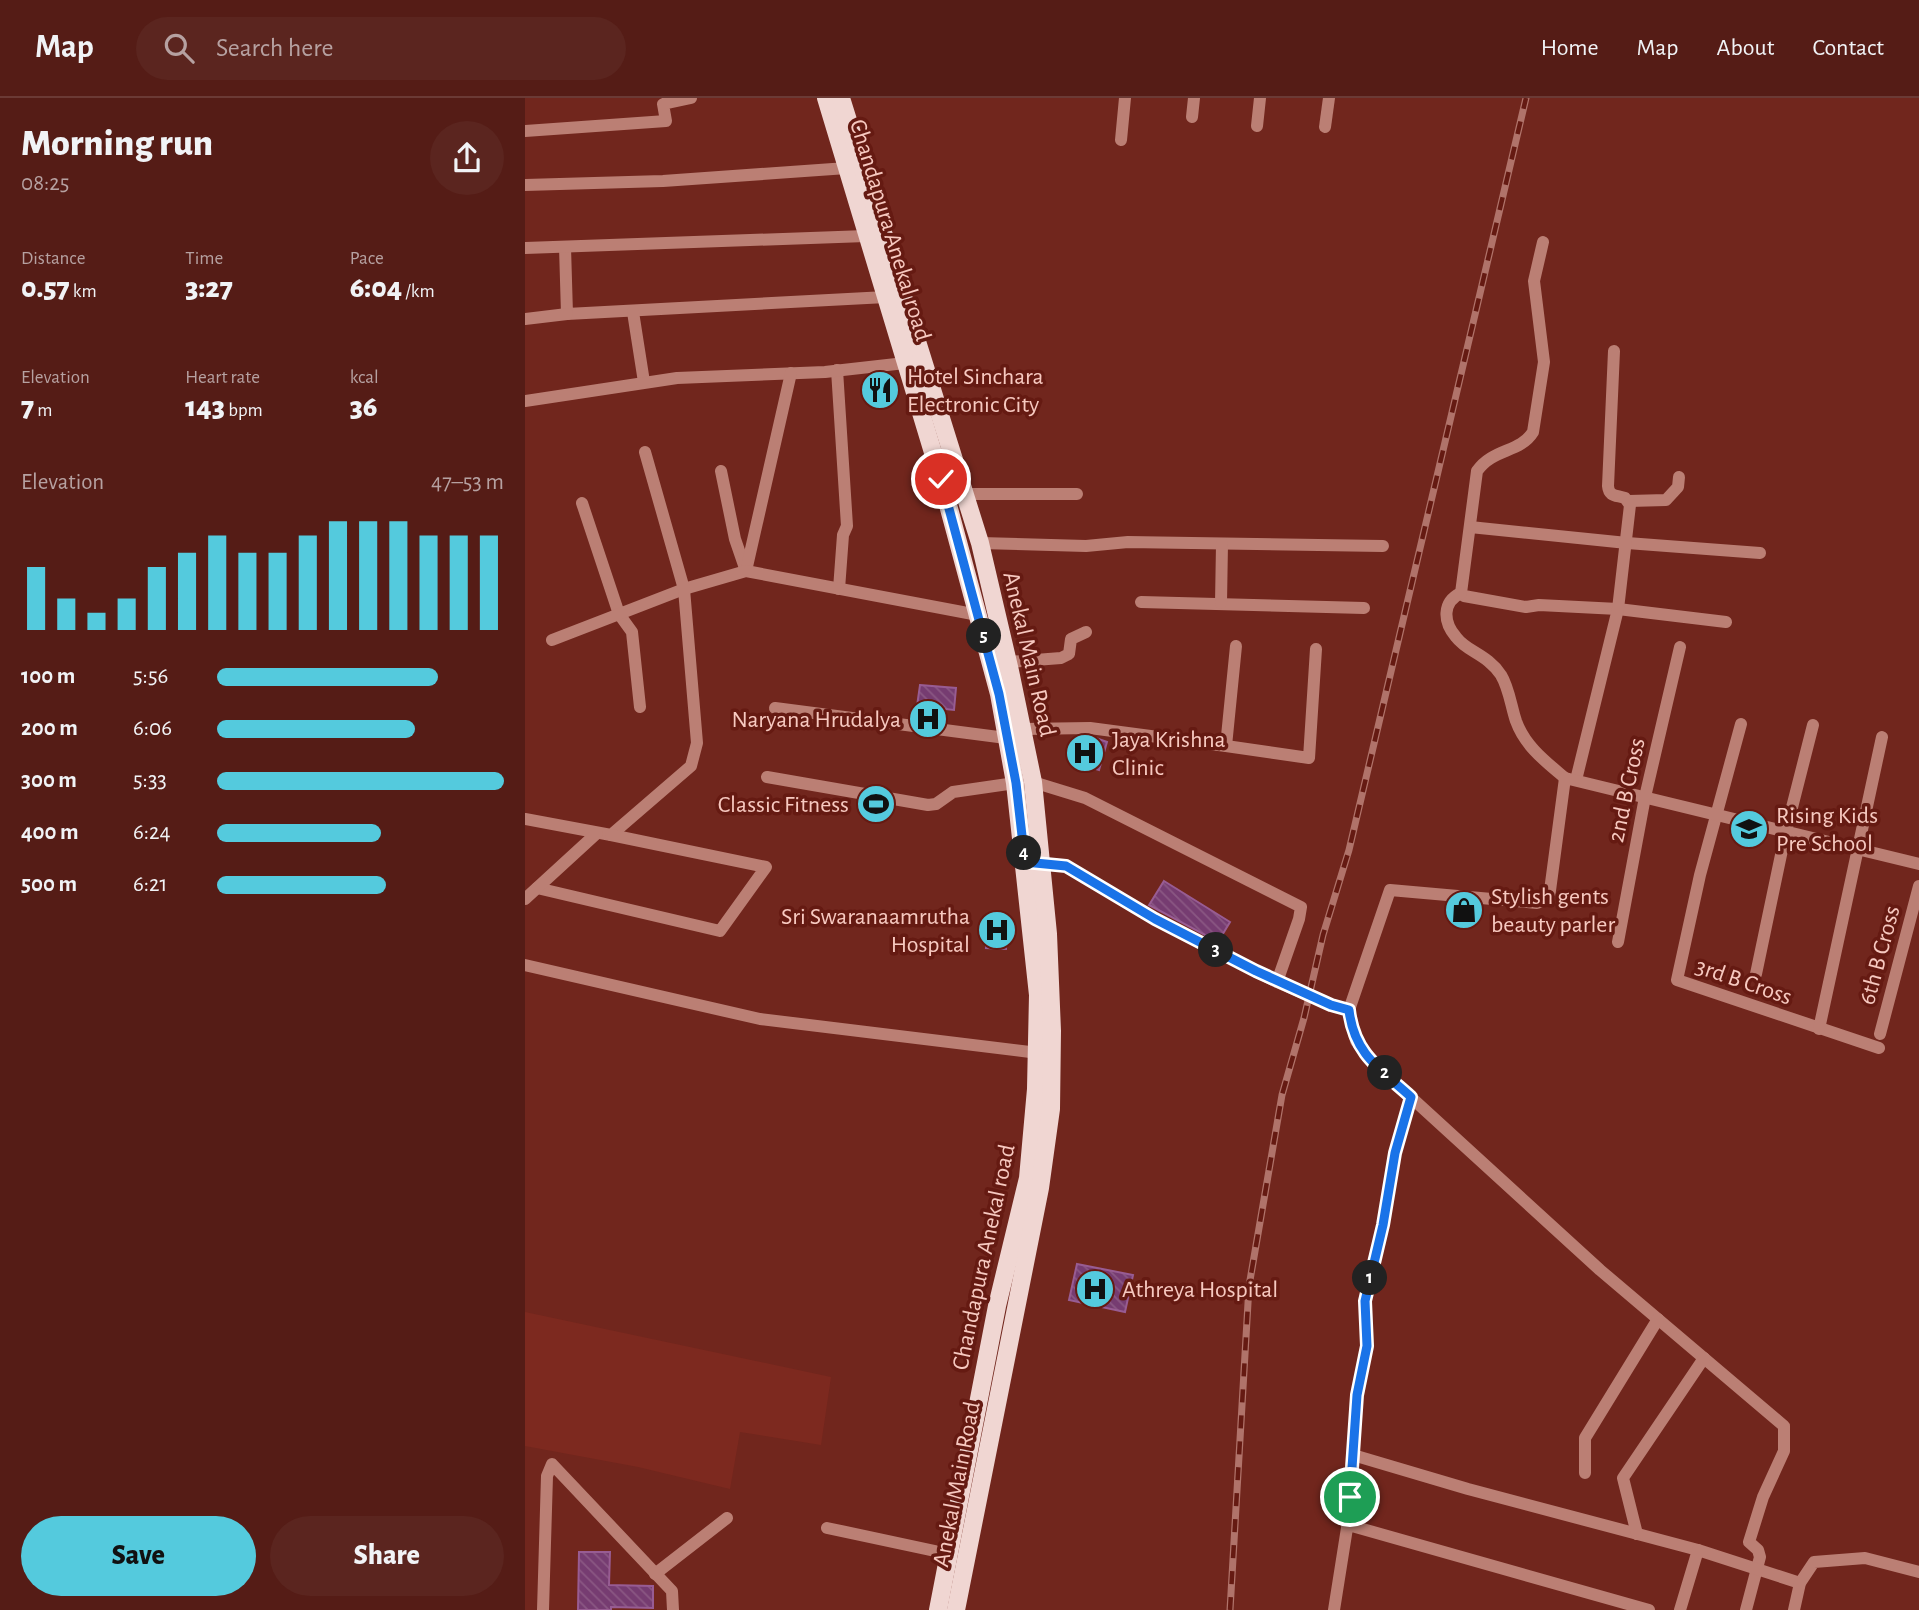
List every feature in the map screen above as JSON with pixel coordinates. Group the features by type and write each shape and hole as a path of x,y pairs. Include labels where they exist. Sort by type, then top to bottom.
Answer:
{"main road":[{"name":"Chandapura Anekal road","path":"826,98 946,497 999,694 1006,738 1024,783"},
{"name":"Anekal Main Road","path":"841,98 980,543 1008,662 1023,729 1024,783 1050,990 1051,1110 1040,1188 956,1610"},
{"name":"Chandapura Anekal road","path":"938,1610 997,1306 1028,1178 1038,1053 1034,862"}],"street":[{"path":"525,131 666,121 663,101 691,98"},
{"path":"1121,140 1125,98"},
{"path":"1192,117 1194,98"},
{"path":"1257,126 1261,98"},
{"path":"1325,127 1329,98"},
{"path":"525,185 663,181 847,168"},
{"path":"525,248 866,236"},
{"path":"1461,593 1477,471 1490,456 1521,444 1533,432 1544,362 1534,281 1543,242"},
{"path":"565,247 567,314"},
{"path":"525,318 886,297"},
{"path":"633,312 644,382"},
{"path":"1614,351 1609,492 1612,496 1629,501 1666,500 1678,487 1679,477"},
{"path":"525,401 677,378 837,370 905,363"},
{"path":"837,370 847,526 843,535 839,589"},
{"path":"747,571 791,373"},
{"path":"611,835 691,766 697,743 684,589 645,453"},
{"path":"721,471 735,539 747,571"},
{"path":"946,497 965,494 1077,494"},
{"path":"1629,501 1627,543 1618,609 1570,779 1549,898 1537,903 1390,890 1349,1010 1356,1041 1372,1060 1600,1270 1784,1426 1784,1451 1763,1497 1749,1542 1758,1550 1760,1557 1746,1610"},
{"path":"582,503 619,614 632,632 640,707"},
{"path":"1470,527 1760,553"},
{"path":"980,543 1086,546 1128,542 1383,546"},
{"path":"1221,603 1222,544"},
{"path":"552,640 684,589 747,571 978,615"},
{"path":"1461,593 1464,596 1526,607 1539,605 1618,609 1726,622"},
{"path":"1461,593 1452,597 1445,611 1448,625 1457,640 1485,656 1504,679 1517,724 1531,748 1570,779 1919,864"},
{"path":"1140,602 1364,608"},
{"path":"1008,662 1061,658 1069,654 1071,639 1086,632"},
{"path":"1226,746 1236,646"},
{"name":"2nd B Cross","path":"1618,942 1645,797 1679,648"},
{"path":"1023,729 1090,728 1309,758 1317,649"},
{"path":"775,708 1006,738"},
{"path":"1716,815 1741,724"},
{"path":"1756,974 1786,831 1813,725"},
{"path":"1819,1029 1882,737"},
{"path":"767,777 928,805 936,804 953,792 1024,783 1085,798 1301,907 1277,982"},
{"name":"3rd B Cross","path":"1716,815 1677,980 1819,1029 1879,1041"},
{"path":"525,819 767,867 720,931 537,888"},
{"path":"525,899 597,833"},
{"path":"1034,862 1066,866 1155,919 1277,982 1349,1010"},
{"name":"6th B Cross","path":"1879,1041 1919,886"},
{"path":"525,965 760,1019 1038,1053"},
{"path":"1334,1610 1347,1528 1357,1395 1367,1346 1365,1301 1383,1225 1395,1153 1411,1097"},
{"path":"1585,1473 1585,1438 1658,1319"},
{"path":"1637,1534 1623,1478 1704,1358"},
{"path":"1353,1455 1699,1550 1800,1583"},
{"path":"543,1610 547,1476 551,1464 672,1591 673,1610"},
{"path":"655,1574 727,1518"},
{"path":"1347,1528 1358,1526 1649,1610"},
{"path":"827,1528 949,1554"},
{"path":"1680,1610 1699,1550"},
{"path":"1794,1610 1800,1583 1814,1562 1865,1558 1919,1572"}],"shaded area":[{"path":"525,1312 831,1377 821,1445 740,1432 730,1489 638,1467 525,1446"}],"building":[{"path":"920,685 956,688 954,710 917,706"},
{"path":"1076,737 1093,737 1107,742 1099,770 1069,761"},
{"path":"1164,881 1230,922 1218,942 1149,905"},
{"path":"989,919 1008,921 1006,949 986,948"},
{"path":"1077,1264 1133,1275 1125,1312 1069,1300"},
{"path":"579,1552 610,1552 609,1585 653,1586 653,1608 611,1607 611,1610 578,1610"}],"railway":[{"path":"1230,1610 1249,1286 1282,1095 1304,1018 1323,935 1349,850 1526,98"}],"place":[{"name":"Hotel Sinchara Electronic City","path":"880,390"},
{"name":"Naryana Hrudalya","path":"928,719"},
{"name":"Jaya Krishna Clinic","path":"1085,753"},
{"name":"Classic Fitness","path":"876,804"},
{"name":"Rising Kids Pre School","path":"1749,829"},
{"name":"Stylish gents beauty parler","path":"1464,910"},
{"name":"Sri Swaranaamrutha Hospital","path":"997,930"},
{"name":"Athreya Hospital","path":"1095,1289"}],"route":[{"path":"941,479 999,694 1016,783 1025,862 1066,866 1155,919 1277,982 1349,1010 1356,1041 1380,1069 1411,1097 1395,1153 1383,1225 1365,1301 1367,1346 1357,1395 1350,1497"}]}
